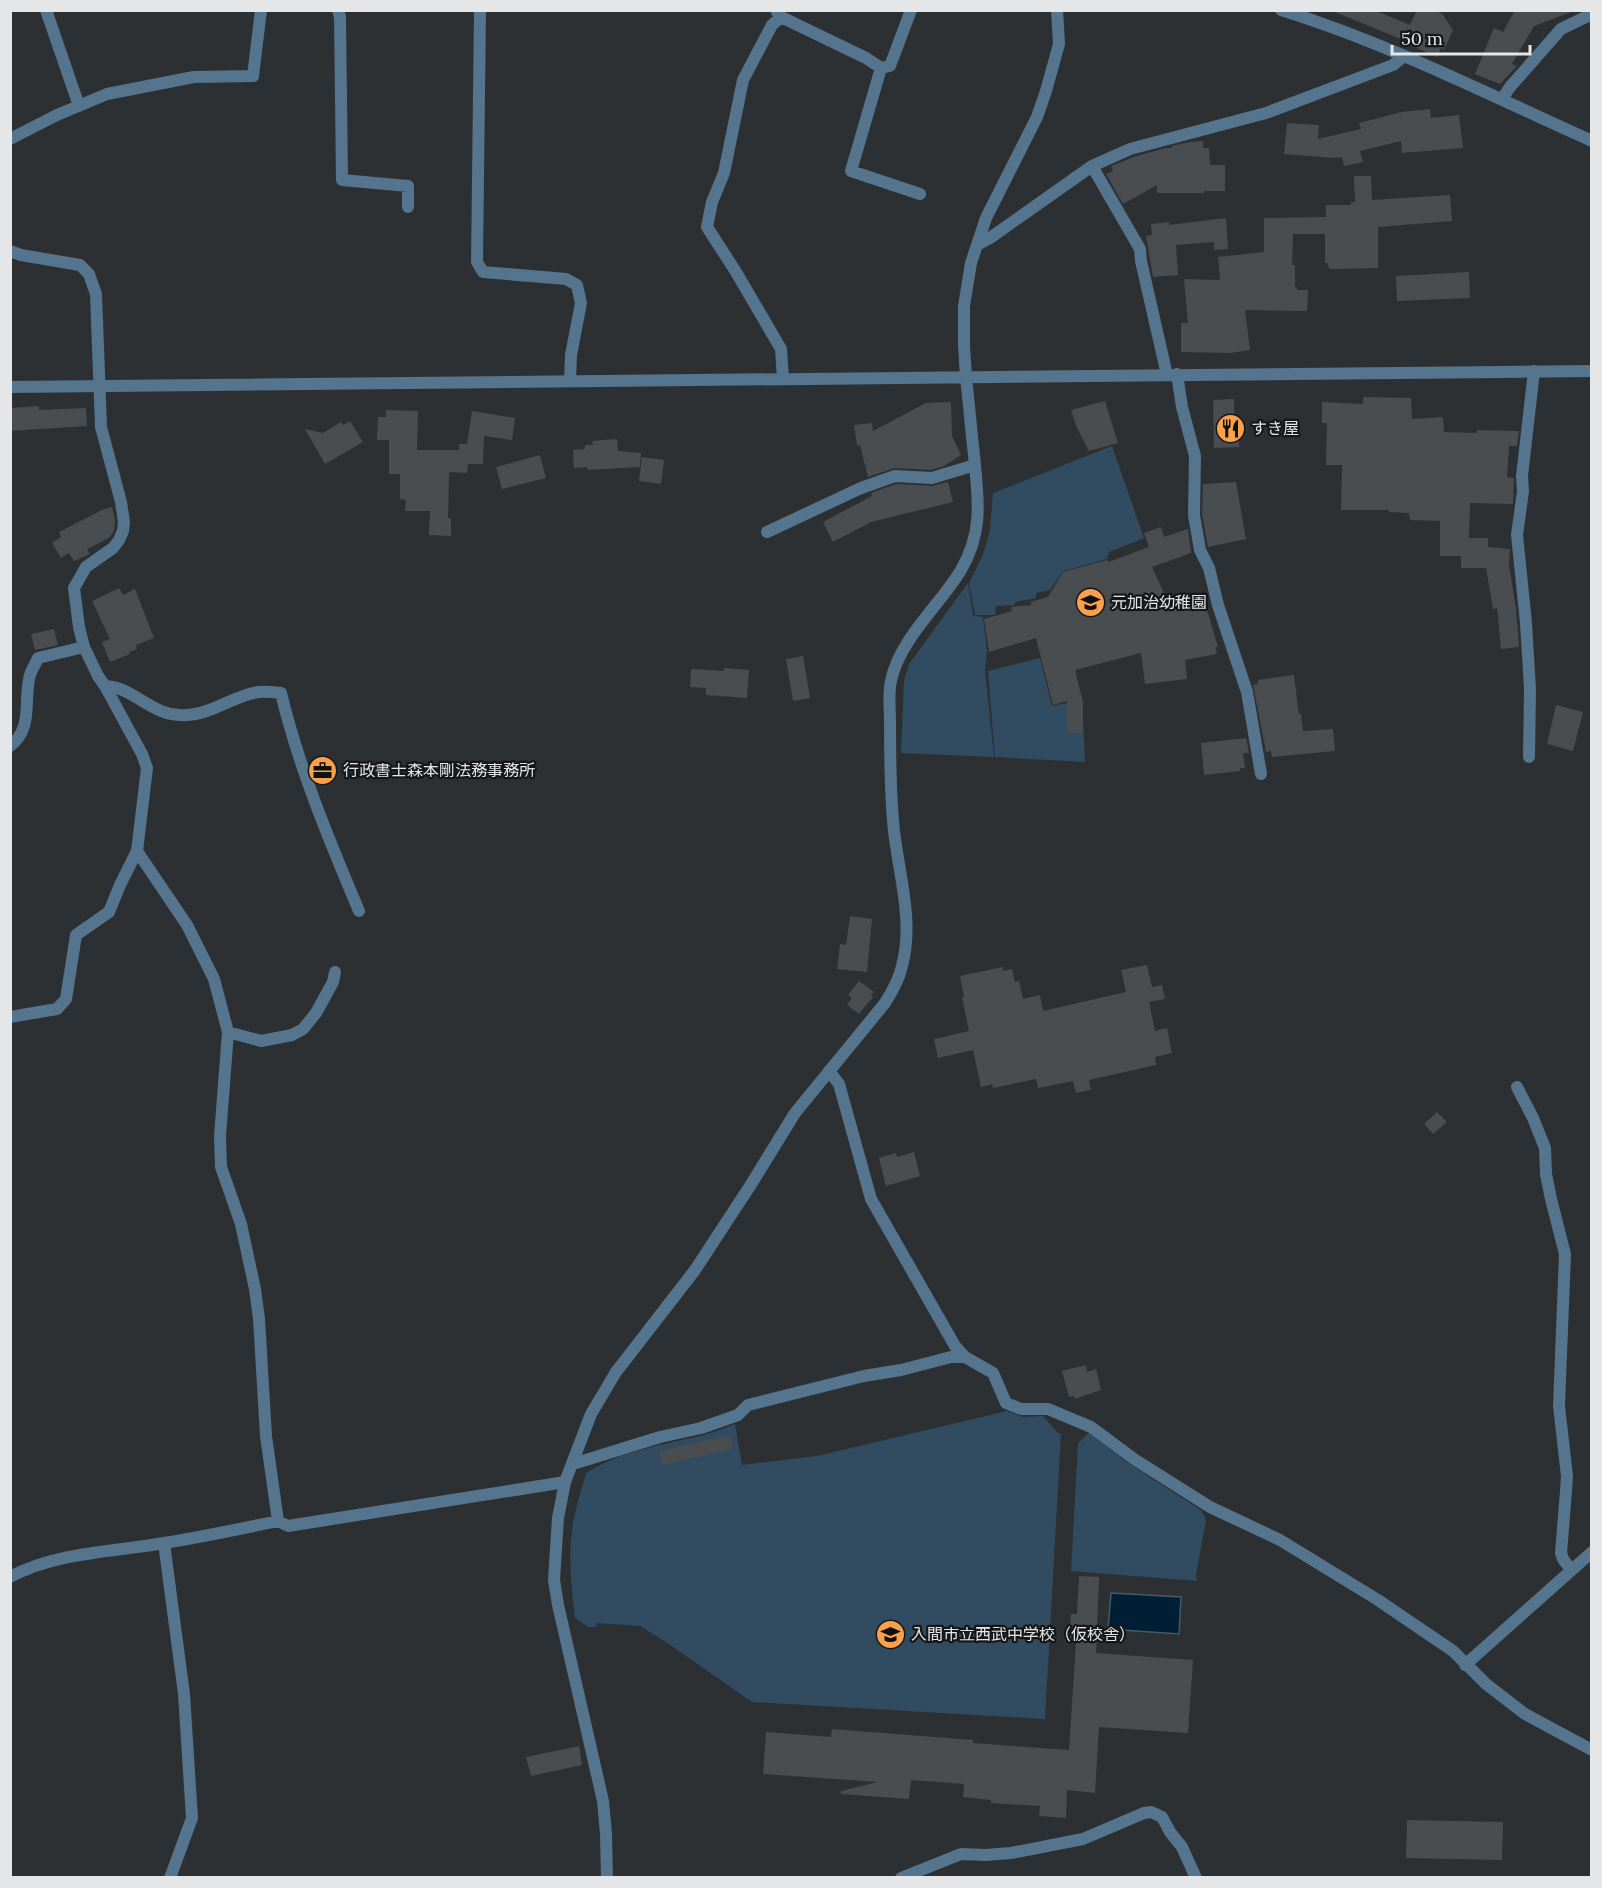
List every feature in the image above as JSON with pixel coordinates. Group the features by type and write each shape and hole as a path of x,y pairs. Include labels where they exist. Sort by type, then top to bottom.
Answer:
{"street":[{"path":"46,10 79,106"},
{"path":"10,139 57,115 107,94 194,77 253,76 261,10"},
{"path":"338,10 340,17 342,180 408,186 408,207"},
{"path":"480,10 477,262 483,272 566,279 577,285 581,303 571,356 570,381"},
{"path":"783,379 781,350 707,227 712,202 724,173 743,80 779,14 866,58 881,68 890,66 911,10"},
{"path":"607,1878 603,1801 554,1580 558,1518 565,1482 591,1414 616,1372 695,1270 795,1113 885,1003 894,988 902,966 906,940 906,914 894,830 890,776 890,682 897,661 962,569 972,548 979,503 966,378 964,295 986,218 1036,117 1046,91 1059,44 1057,10"},
{"path":"1281,10 1404,56 1592,141"},
{"path":"1502,99 1561,28 1592,14"},
{"path":"977,245 1092,166 1130,149 1266,113 1393,65 1404,56"},
{"path":"881,68 851,171 920,194"},
{"path":"1092,166 1140,249 1141,261 1195,456 1194,515 1200,550 1209,568 1218,604 1247,692 1261,774"},
{"path":"10,251 80,265 89,274 96,294 101,427 124,522 123,531 113,548 86,567 74,588 84,646 98,676 142,754 147,768 137,851 110,912 76,935 66,999 57,1009 10,1017"},
{"path":"1529,757 1530,689 1517,535 1534,371"},
{"path":"10,387 1592,371"},
{"path":"767,532 861,488 895,476 932,478 975,465"},
{"path":"10,746 24,732 30,675 38,658 84,646"},
{"path":"105,686 117,686 162,713 187,715 210,710 260,691 281,693 325,829 359,910"},
{"path":"137,851 187,925 214,979 228,1032 220,1136 221,1167 241,1224 255,1289 266,1436 278,1521"},
{"path":"228,1032 261,1041 292,1035 303,1029 316,1013 333,982 335,972"},
{"path":"828,1071 839,1084 871,1199 955,1346 966,1357 993,1374 1006,1403 1021,1409 1048,1408 1091,1427 1134,1459 1209,1506 1280,1540 1378,1600 1453,1651 1486,1684 1525,1714 1592,1750"},
{"path":"1517,1087 1545,1148 1546,1174 1565,1254 1559,1406 1566,1491 1561,1553 1571,1570"},
{"path":"573,1464 660,1437 701,1428 738,1415 748,1405 864,1376 901,1370 951,1357 966,1357"},
{"path":"10,1577 57,1559 164,1543 278,1521 288,1526 565,1482"},
{"path":"164,1543 184,1694 192,1818 170,1878"},
{"path":"1465,1665 1592,1552"},
{"path":"901,1878 961,1854 1011,1853 1083,1839 1151,1812 1162,1817 1182,1847 1196,1878"}],"shaded area":[{"path":"1112,446 1144,538 1109,552 1107,559 1063,571 1050,590 1036,593 1036,598 1015,602 1014,605 996,606 995,615 975,615 969,583 983,555 990,530 993,493"},
{"path":"968,583 973,616 983,617 987,652 985,670 994,757 901,753 904,680 909,664"},
{"path":"1040,658 1052,706 1082,700 1085,762 995,757 988,671"},
{"path":"1007,1411 1023,1417 1043,1416 1061,1434 1045,1719 752,1702 640,1626 597,1623 596,1627 588,1627 575,1618 571,1570 573,1523 586,1473 599,1465 627,1454 704,1435 735,1424 742,1465 817,1456"},
{"path":"1089,1433 1128,1463 1201,1510 1206,1520 1196,1575 1197,1581 1071,1571 1078,1443"},
{"path":"1111,1593 1181,1597 1179,1634 1108,1629"}],"building":[{"path":"1330,10 1374,10 1410,25 1417,10 1436,10 1443,15 1453,30 1444,50 1441,48 1437,57 1408,42"},
{"path":"1515,10 1570,10 1571,12 1534,26 1512,64 1517,66 1500,84 1475,74 1494,28 1503,32"},
{"path":"1430,109 1431,118 1459,115 1463,148 1402,153 1401,141 1360,151 1363,162 1344,166 1342,157 1284,154 1287,123 1319,125 1318,139 1361,129 1359,123 1402,112"},
{"path":"1203,141 1203,148 1209,148 1210,165 1225,165 1225,191 1157,193 1157,185 1123,204 1106,174 1113,171 1111,166 1134,157 1172,148 1172,146"},
{"path":"1354,176 1371,176 1372,200 1450,195 1452,221 1378,227 1378,268 1329,269 1328,263 1325,263 1325,234 1293,234 1292,265 1295,265 1295,287 1297,290 1308,290 1307,311 1245,310 1250,350 1230,353 1181,352 1181,323 1188,323 1184,279 1220,280 1218,257 1264,252 1264,218 1326,217 1326,205 1351,205 1351,202 1355,202"},
{"path":"1226,218 1228,249 1214,250 1214,242 1176,245 1178,275 1153,277 1146,236 1152,235 1151,224 1169,222 1169,225"},
{"path":"1469,272 1470,298 1397,301 1396,276"},
{"path":"1363,397 1411,398 1412,419 1443,417 1444,432 1519,431 1517,446 1509,446 1507,477 1514,478 1513,504 1470,503 1469,538 1488,538 1488,547 1510,549 1509,564 1519,647 1501,649 1497,608 1493,609 1486,568 1461,568 1461,556 1440,556 1440,521 1410,520 1409,513 1389,512 1389,510 1341,510 1342,465 1326,465 1327,423 1322,423 1322,402 1363,404"},
{"path":"1234,399 1235,429 1239,429 1239,447 1214,448 1213,400"},
{"path":"1105,401 1118,443 1089,451 1071,410"},
{"path":"951,402 952,436 961,455 944,466 931,470 895,468 868,477 860,445 857,446 854,425 872,423 873,431 926,403"},
{"path":"39,406 39,410 86,408 87,426 10,431 10,408"},
{"path":"386,410 418,411 417,450 459,450 459,444 467,444 472,411 515,418 512,440 484,436 483,464 468,464 467,473 449,472 448,518 451,518 451,536 429,535 430,511 405,511 406,500 400,499 400,474 389,474 389,440 377,440 378,417 386,417"},
{"path":"350,421 363,442 325,464 305,429 323,433 341,422 343,425"},
{"path":"617,439 618,451 641,453 640,467 587,470 587,467 574,468 573,450 585,449 585,445 593,445 592,441"},
{"path":"540,455 546,478 502,489 496,467"},
{"path":"642,457 664,460 661,484 639,481"},
{"path":"948,482 953,502 871,522 833,542 823,522 872,496 871,493 896,484 932,486"},
{"path":"1236,482 1246,539 1208,547 1202,514 1203,484"},
{"path":"112,507 115,520 114,531 109,538 87,549 90,554 74,561 69,553 61,558 52,543 61,537 59,532"},
{"path":"1161,527 1164,537 1188,529 1191,553 1152,567 1168,602 1193,594 1194,598 1198,597 1201,605 1205,603 1218,647 1215,647 1217,654 1185,660 1187,679 1145,684 1141,653 1075,670 1083,702 1083,733 1067,733 1067,701 1053,705 1036,638 989,652 984,619 1012,611 1011,607 1032,605 1030,602 1048,597 1063,572 1107,560 1108,562 1149,547 1144,533"},
{"path":"119,588 123,595 135,589 154,638 136,645 137,649 129,652 130,654 110,662 102,642 110,639 92,601"},
{"path":"54,629 58,645 35,650 31,634"},
{"path":"803,656 810,698 793,701 786,659"},
{"path":"724,668 749,670 747,698 706,695 706,688 690,687 691,669 724,671"},
{"path":"1294,675 1303,731 1333,729 1335,751 1272,757 1271,751 1266,752 1253,685 1258,684 1258,680"},
{"path":"1556,705 1583,712 1573,751 1547,744"},
{"path":"1246,738 1249,753 1243,753 1245,768 1240,768 1240,771 1204,775 1201,743"},
{"path":"850,916 872,919 867,972 837,969 840,944 846,945"},
{"path":"1147,965 1152,987 1162,985 1165,999 1149,1002 1155,1031 1167,1028 1172,1053 1155,1057 1156,1065 1089,1080 1091,1090 1076,1093 1073,1081 1038,1088 1036,1079 993,1088 992,1084 981,1087 973,1050 938,1058 934,1039 969,1031 960,976 1003,967 1003,971 1012,969 1015,982 1019,981 1023,999 1040,995 1043,1011 1126,992 1121,970"},
{"path":"859,981 874,992 871,995 873,997 859,1014 847,1005 852,998 848,995"},
{"path":"1437,1112 1447,1122 1433,1134 1424,1124"},
{"path":"914,1152 920,1176 886,1186 879,1158 896,1153 897,1157"},
{"path":"1086,1365 1087,1372 1096,1369 1101,1390 1075,1399 1074,1396 1069,1397 1062,1371"},
{"path":"730,1435 733,1449 662,1465 659,1451"},
{"path":"1079,1576 1099,1577 1096,1653 1193,1660 1188,1733 1099,1727 1095,1793 1067,1790 1066,1818 1039,1816 1040,1806 991,1803 991,1800 963,1797 964,1784 911,1780 909,1799 841,1794 841,1791 878,1782 763,1774 766,1732 831,1737 832,1729 1069,1750 1076,1642 1069,1642 1071,1614 1077,1614"},
{"path":"579,1746 582,1765 531,1776 526,1757"},
{"path":"1407,1820 1503,1822 1502,1860 1406,1858"}],"place":[{"name":"すき屋","path":"1230,428"},
{"name":"元加治幼稚園","path":"1090,602"},
{"name":"行政書士森本剛法務事務所","path":"322,770"},
{"name":"入間市立西武中学校（仮校舎）","path":"890,1634"}]}
